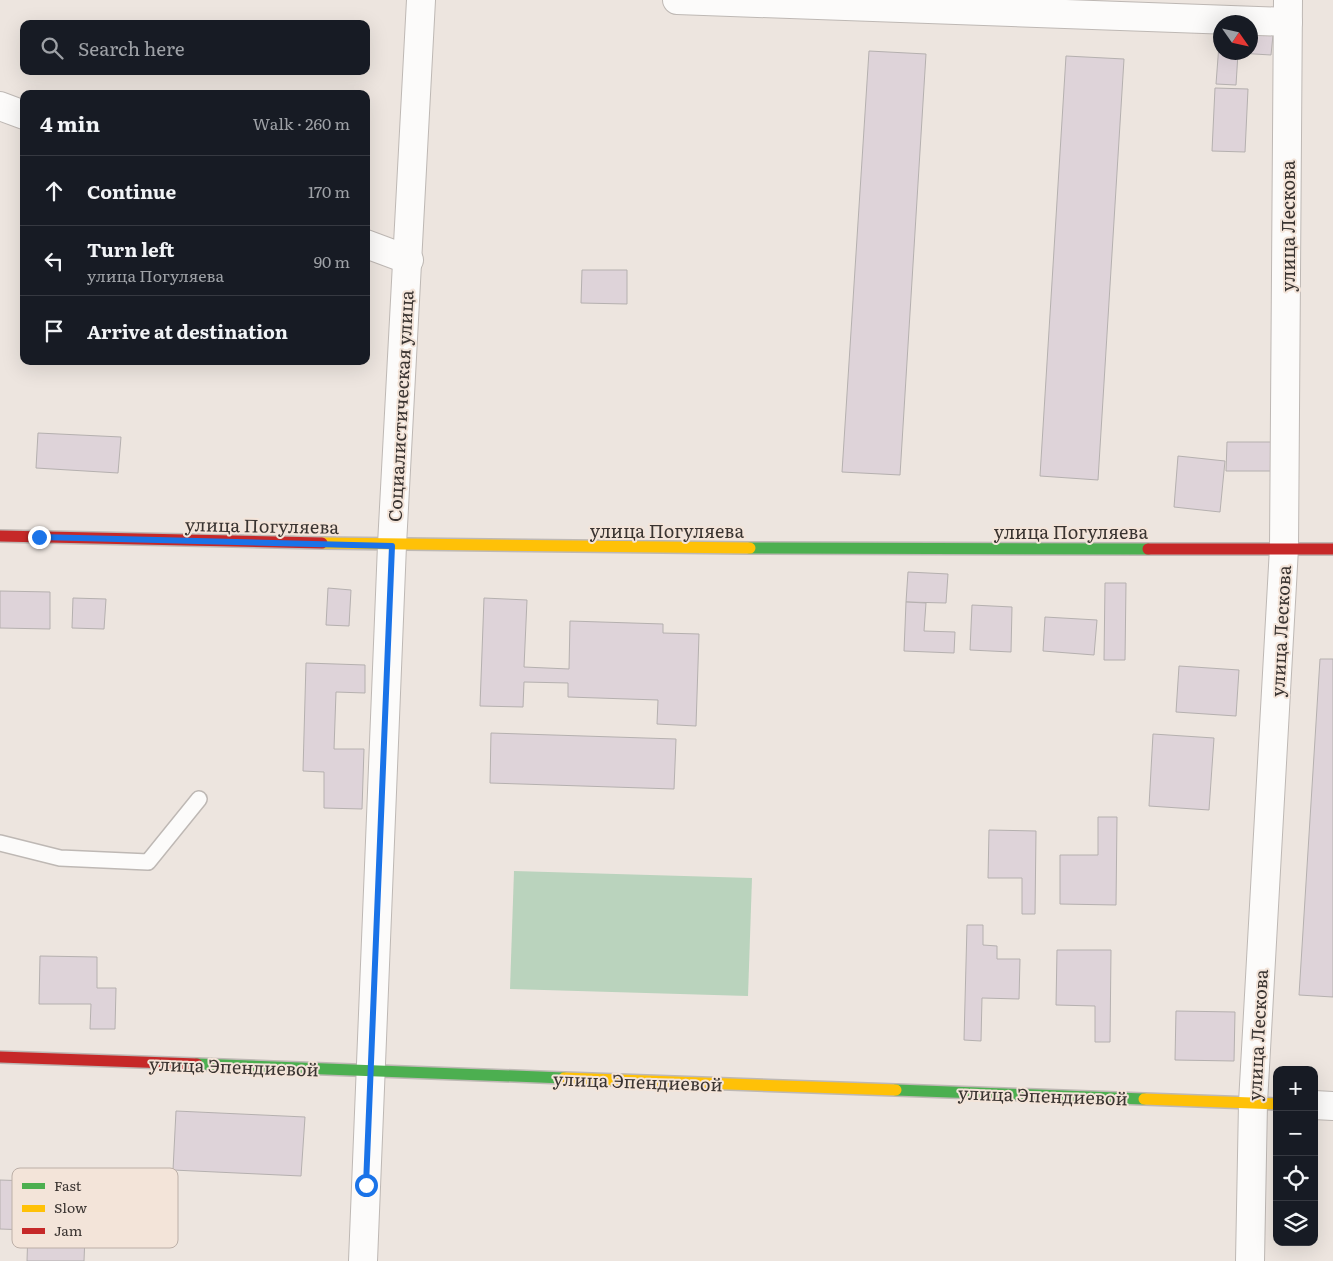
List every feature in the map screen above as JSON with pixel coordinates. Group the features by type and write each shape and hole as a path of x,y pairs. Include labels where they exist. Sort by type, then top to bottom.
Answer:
{"street":[{"name":"Социалистическая улица","path":"363,1261 392,546 409,260 421,0"},
{"path":"677,0 1288,11"},
{"name":"улица Лескова","path":"1250,1261 1265,1103 1284,548 1288,11"},
{"path":"0,106 20,114"},
{"path":"370,245 409,260"},
{"name":"улица Погуляева","path":"0,536 392,546 1333,549"},
{"name":"улица Эпендиевой","path":"0,1057 1265,1103"},
{"path":"1318,1105 1333,1106"}],"lane":[{"path":"0,843 60,858 148,862 199,799"}],"green space":[{"path":"514,871 752,878 748,996 510,989"}],"building":[{"path":"1258,34 1273,35 1271,55 1258,54"},
{"path":"869,51 926,54 900,475 842,472"},
{"path":"1066,56 1124,59 1098,480 1040,476"},
{"path":"1218,60 1238,60 1236,85 1216,84"},
{"path":"1215,88 1248,89 1245,152 1212,151"},
{"path":"582,270 627,270 627,304 581,303"},
{"path":"38,433 121,437 118,473 36,468"},
{"path":"1227,442 1274,442 1274,471 1226,471"},
{"path":"1178,456 1225,461 1220,512 1174,507"},
{"path":"908,572 948,574 946,603 906,602"},
{"path":"1105,583 1126,583 1125,660 1104,660"},
{"path":"328,588 351,590 349,626 326,625"},
{"path":"0,591 50,592 50,629 0,628"},
{"path":"73,598 106,599 104,629 72,628"},
{"path":"484,598 527,600 524,667 569,669 570,621 663,624 663,633 699,634 696,726 657,724 658,700 568,697 568,683 524,682 523,707 480,706"},
{"path":"906,602 926,603 924,631 955,632 954,653 904,651"},
{"path":"972,605 1012,607 1011,652 970,650"},
{"path":"1045,617 1097,620 1094,655 1043,651"},
{"path":"1320,659 1333,659 1333,997 1299,995"},
{"path":"306,663 365,665 365,693 336,692 334,749 364,749 362,809 324,808 324,772 303,771"},
{"path":"1179,666 1239,670 1236,716 1176,712"},
{"path":"491,733 676,739 674,789 490,783"},
{"path":"1153,734 1214,738 1209,810 1149,806"},
{"path":"1098,817 1117,817 1116,905 1060,904 1060,855 1098,855"},
{"path":"989,830 1036,831 1035,914 1022,914 1022,878 988,878"},
{"path":"967,925 983,925 983,945 997,946 997,959 1020,959 1019,999 982,998 981,1041 964,1040"},
{"path":"1057,950 1111,950 1110,1042 1095,1042 1095,1006 1056,1005"},
{"path":"40,956 97,957 97,988 116,988 115,1029 90,1029 91,1004 39,1004"},
{"path":"1176,1011 1235,1012 1234,1061 1175,1060"},
{"path":"176,1111 305,1117 301,1176 178,1170 178,1168 173,1168"},
{"path":"0,1180 12,1180 12,1229 0,1229"},
{"path":"27,1248 84,1248 84,1261 27,1261"}],"traffic: fast":[{"path":"750,548 1148,549"},
{"path":"197,1064 564,1078"},
{"path":"896,1090 1144,1099"}],"traffic: slow":[{"path":"322,543 750,548"},
{"path":"564,1078 896,1090"},
{"path":"1144,1099 1273,1104"}],"traffic: jam":[{"path":"0,536 322,543"},
{"path":"1148,549 1333,549"},
{"path":"0,1057 197,1064"}],"route":[{"path":"39,537 392,546 366,1185"}]}
